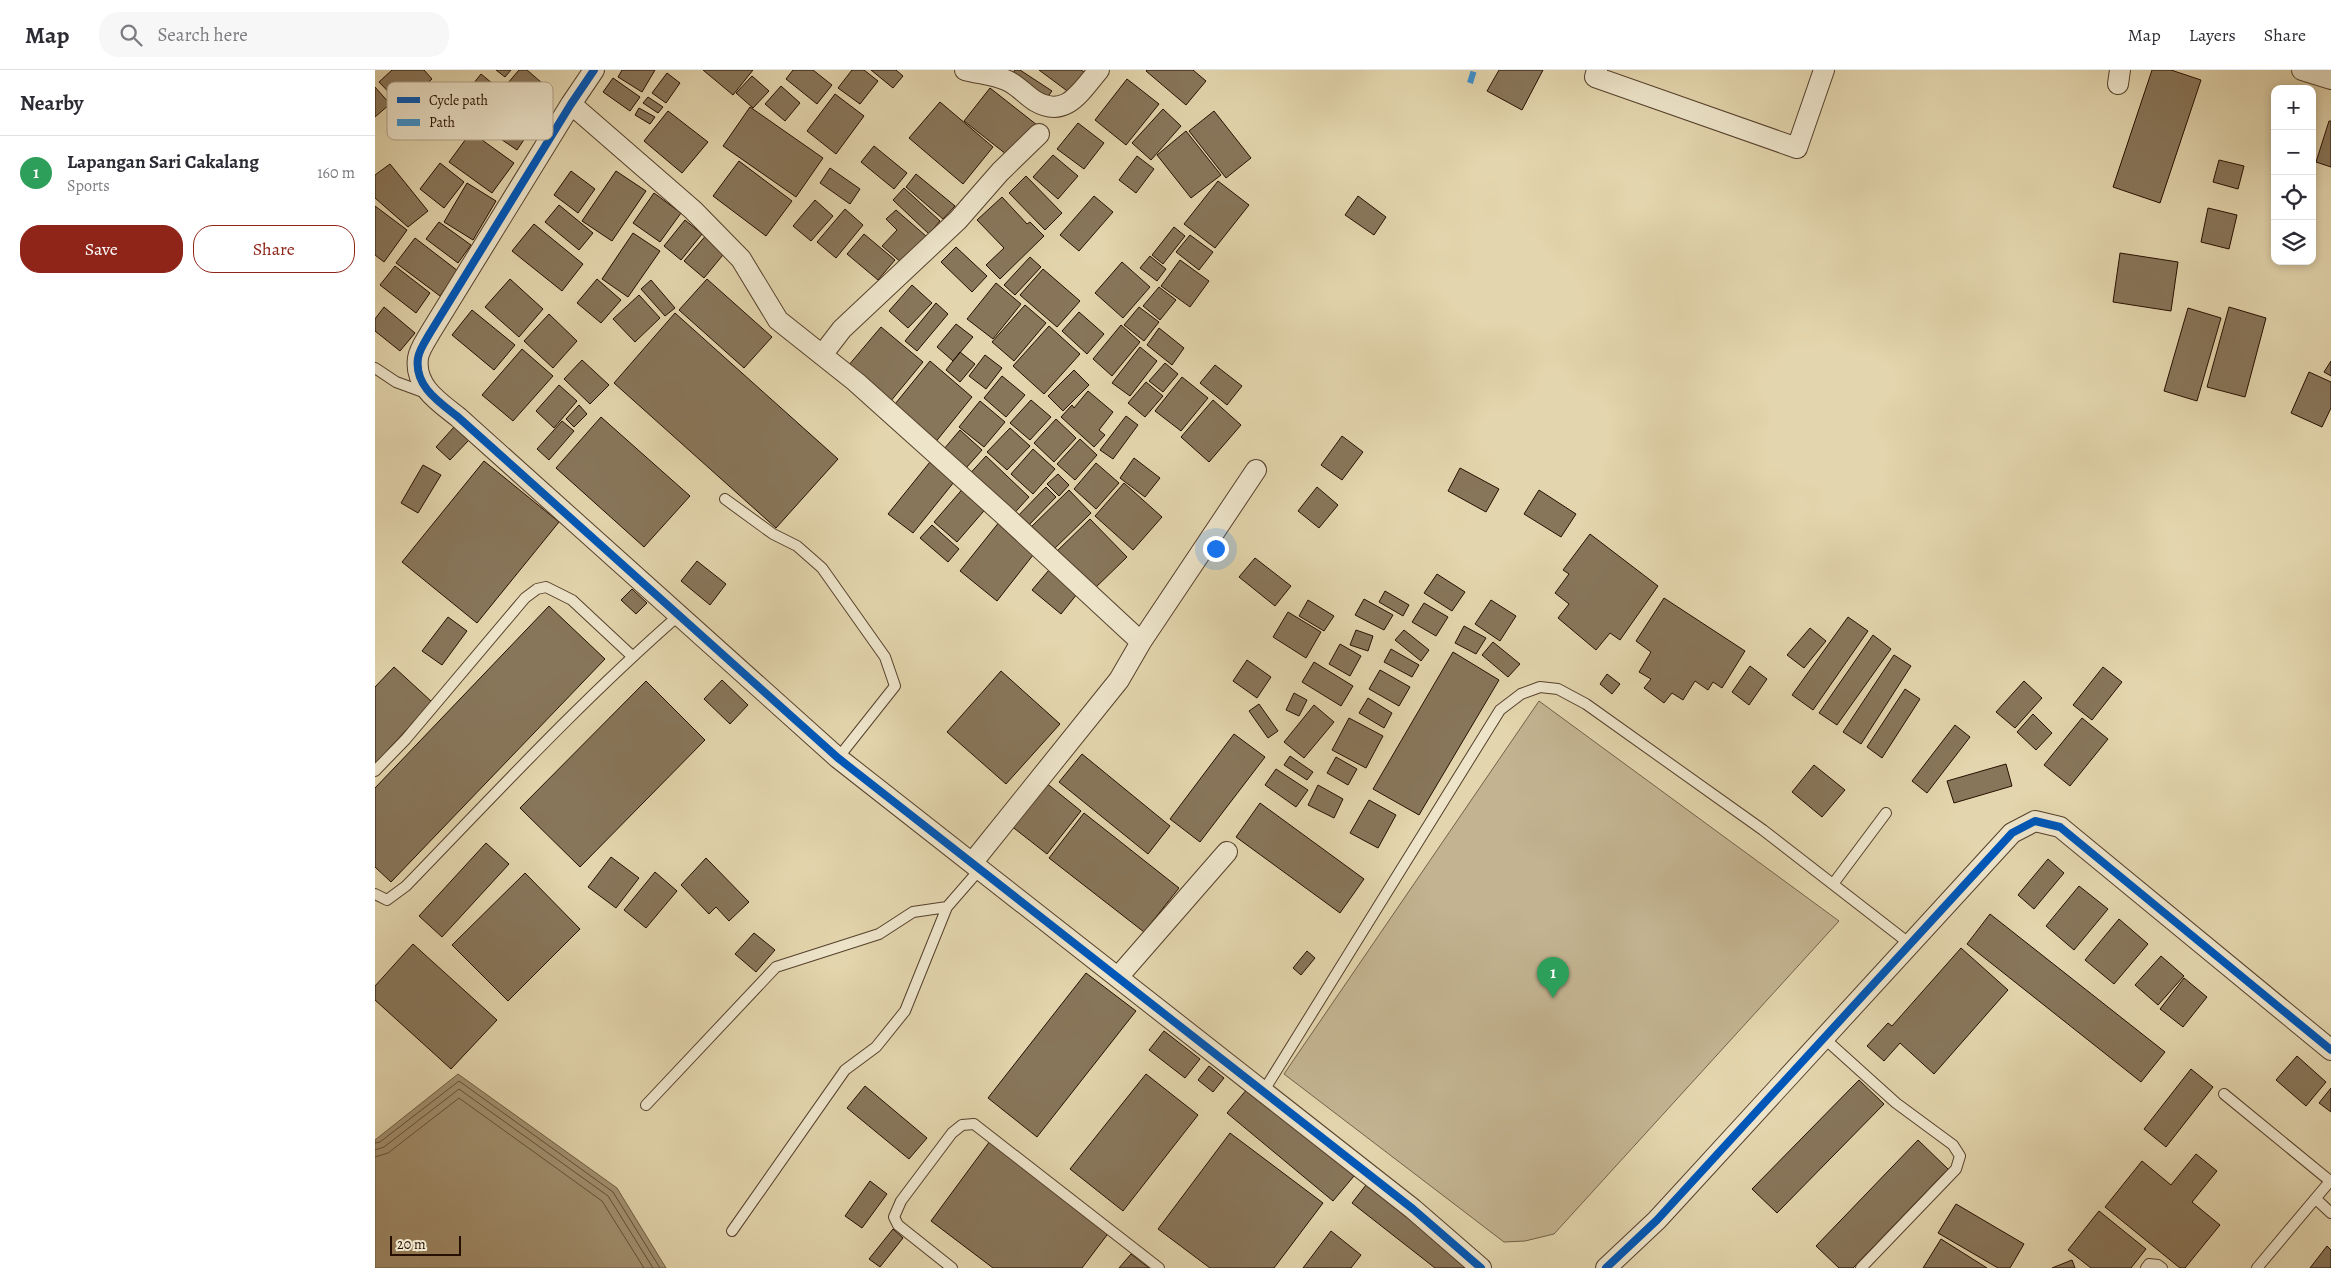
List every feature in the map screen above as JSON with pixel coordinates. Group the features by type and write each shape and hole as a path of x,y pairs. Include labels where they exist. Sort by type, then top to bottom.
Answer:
{"street":[{"path":"553,133 594,70"},
{"path":"965,70 983,72 1004,79 1034,100 1051,108 1065,106 1099,70"},
{"path":"1597,70 1595,77 1797,148 1824,70"},
{"path":"2302,70 2331,79"},
{"path":"571,104 693,210 741,259 778,320 822,355 1003,514 1141,642"},
{"path":"822,355 842,329 958,220 1000,172 1039,134"},
{"path":"549,140 430,332 418,357 419,376 430,394 838,758 1413,1209 1481,1268"},
{"path":"976,866 1119,680 1141,642 1256,470"},
{"path":"1606,1268 1657,1220 2012,833 2035,821 2060,827 2331,1050"},
{"path":"1118,977 1227,852"}],"lane":[{"path":"375,368 396,382 430,394"},
{"path":"725,499 773,534 797,546 821,568 885,657 895,686 838,758"},
{"path":"375,771 429,712 525,598 537,589 545,587 572,600 632,656"},
{"path":"375,894 387,900 406,886 632,656 677,616"},
{"path":"1263,1092 1501,710 1521,694 1540,687 1558,689 1586,704 1755,825 1910,944"},
{"path":"1833,884 1886,813"},
{"path":"732,1231 845,1070 876,1047 905,1011 947,907 976,866"},
{"path":"646,1105 776,967 879,934 913,912 947,907"},
{"path":"1825,1039 1896,1103 1953,1145 1960,1156 1956,1170 1861,1268"},
{"path":"2224,1094 2331,1180 2257,1268"},
{"path":"952,1268 898,1226 894,1217 901,1201 952,1133 962,1125 974,1124 1159,1268"},
{"path":"2316,1199 2331,1213"},
{"path":"2146,1268 2149,1264 2158,1264 2162,1268"}],"shaded area":[{"path":"1539,701 1839,921 1554,1234 1525,1241 1504,1242 1284,1074"}],"water":[{"path":"458,1074 617,1188 666,1268 375,1268 375,1140"}],"building":[{"path":"392,70 424,70 432,79 429,82 387,82 387,90 379,82"},
{"path":"496,70 511,70 505,77"},
{"path":"519,70 527,70 541,82 509,82"},
{"path":"622,70 655,70 642,92 618,77"},
{"path":"703,70 753,70 733,95"},
{"path":"793,70 813,70 832,85 817,104 786,79"},
{"path":"852,70 864,70 878,81 860,104 838,88"},
{"path":"871,70 896,70 903,76 893,88"},
{"path":"1015,70 1020,70 1052,91 1043,103 1008,80"},
{"path":"1039,70 1081,70 1086,73 1070,93"},
{"path":"1147,70 1193,70 1206,81 1186,105"},
{"path":"1499,70 1543,70 1522,110 1487,91"},
{"path":"2152,70 2171,70 2201,80 2160,203 2113,187"},
{"path":"667,73 680,83 666,103 652,93"},
{"path":"481,74 491,82 475,82"},
{"path":"752,76 769,91 753,108 736,93"},
{"path":"613,78 640,97 630,111 603,92"},
{"path":"1127,79 1159,104 1126,145 1095,120"},
{"path":"781,86 800,103 785,121 765,104"},
{"path":"375,87 387,101 387,107 375,117"},
{"path":"990,88 1037,125 1011,158 964,121"},
{"path":"835,94 864,116 836,154 807,131"},
{"path":"648,97 663,107 658,113 643,103"},
{"path":"940,102 993,147 963,184 909,138"},
{"path":"750,107 823,158 796,197 723,146"},
{"path":"639,108 655,117 650,124 635,115"},
{"path":"1163,109 1181,126 1151,160 1132,143"},
{"path":"668,111 708,142 682,173 644,141"},
{"path":"1214,111 1251,158 1226,178 1189,131"},
{"path":"2329,121 2331,121 2331,167 2316,162"},
{"path":"1078,123 1104,143 1084,169 1057,149"},
{"path":"1186,131 1221,175 1191,198 1157,155"},
{"path":"465,140 482,140 514,163 492,193 449,162"},
{"path":"502,140 524,140 517,150"},
{"path":"874,146 907,173 894,189 861,162"},
{"path":"1053,155 1078,176 1058,199 1033,177"},
{"path":"1137,156 1154,169 1136,193 1119,180"},
{"path":"2219,160 2244,166 2238,189 2213,182"},
{"path":"739,161 792,201 766,236 713,196"},
{"path":"440,163 464,182 444,208 420,189"},
{"path":"390,164 428,211 408,227 375,198 375,175"},
{"path":"830,168 860,189 850,204 820,183"},
{"path":"571,171 595,189 578,213 554,195"},
{"path":"616,171 646,191 612,241 582,221"},
{"path":"916,174 955,206 943,219 906,187"},
{"path":"1026,176 1062,213 1045,230 1009,193"},
{"path":"1218,181 1249,205 1215,248 1184,224"},
{"path":"467,183 496,201 473,240 444,222"},
{"path":"904,188 940,221 929,234 893,200"},
{"path":"654,193 681,213 660,242 633,223"},
{"path":"1094,196 1113,212 1079,251 1060,235"},
{"path":"1358,196 1386,217 1374,235 1345,215"},
{"path":"1002,197 1027,224 1030,222 1044,236 1000,279 986,265 1004,248 977,220"},
{"path":"815,200 833,216 811,241 793,226"},
{"path":"559,205 593,233 579,250 545,222"},
{"path":"375,206 407,230 384,262 375,255"},
{"path":"2208,208 2237,215 2229,249 2201,242"},
{"path":"845,209 863,225 836,258 817,242"},
{"path":"896,210 926,236 902,263 882,246 897,230 886,219"},
{"path":"685,220 702,234 681,260 664,246"},
{"path":"439,222 471,245 458,263 426,239"},
{"path":"534,224 583,264 562,291 512,251"},
{"path":"1174,227 1185,236 1163,264 1152,255"},
{"path":"633,233 660,251 628,297 602,279"},
{"path":"708,233 727,250 704,278 684,261"},
{"path":"864,234 895,260 878,280 847,254"},
{"path":"1190,235 1213,252 1199,270 1176,252"},
{"path":"415,238 458,271 440,296 396,263"},
{"path":"956,247 987,276 972,292 941,262"},
{"path":"2120,253 2178,262 2171,311 2113,302"},
{"path":"1150,256 1166,269 1157,281 1140,268"},
{"path":"1030,257 1041,267 1015,295 1004,285"},
{"path":"1180,260 1209,281 1190,307 1161,286"},
{"path":"1122,262 1150,287 1123,318 1095,293"},
{"path":"395,266 430,293 416,313 380,285"},
{"path":"1043,269 1080,301 1057,327 1020,295"},
{"path":"510,279 543,309 519,337 485,307"},
{"path":"597,279 621,300 601,323 577,303"},
{"path":"707,279 772,337 744,368 679,310"},
{"path":"651,280 675,308 665,316 641,289"},
{"path":"996,283 1021,304 993,339 967,319"},
{"path":"912,285 932,303 908,328 889,311"},
{"path":"1159,287 1176,300 1160,320 1143,306"},
{"path":"639,295 660,318 635,342 613,319"},
{"path":"936,303 948,314 917,351 905,341"},
{"path":"1025,305 1046,323 1014,361 992,342"},
{"path":"384,307 415,333 400,351 375,331 375,319"},
{"path":"1139,307 1159,322 1144,341 1124,325"},
{"path":"2229,307 2266,318 2245,397 2207,387"},
{"path":"2188,308 2221,318 2197,401 2164,391"},
{"path":"472,310 515,345 494,370 452,335"},
{"path":"1079,312 1104,334 1087,354 1062,331"},
{"path":"675,313 838,459 776,528 614,383"},
{"path":"549,314 577,341 553,368 524,341"},
{"path":"956,324 973,337 953,361 937,347"},
{"path":"1121,325 1140,342 1112,376 1093,359"},
{"path":"1049,326 1080,354 1044,394 1013,366"},
{"path":"881,327 923,362 890,402 848,366"},
{"path":"1159,328 1184,348 1172,365 1147,345"},
{"path":"1140,347 1157,361 1130,396 1112,383"},
{"path":"522,349 553,376 513,421 482,395"},
{"path":"960,352 975,364 960,382 946,370"},
{"path":"985,355 1002,368 986,389 969,376"},
{"path":"582,360 609,385 590,404 564,379"},
{"path":"930,361 972,397 934,444 891,409"},
{"path":"2331,361 2331,376 2324,372"},
{"path":"1165,363 1178,374 1163,392 1149,381"},
{"path":"1215,365 1242,386 1227,405 1200,383"},
{"path":"1074,370 1089,385 1063,411 1048,396"},
{"path":"2309,372 2331,382 2331,408 2322,427 2291,413"},
{"path":"1002,376 1025,395 1006,417 984,398"},
{"path":"1182,377 1208,398 1181,431 1155,411"},
{"path":"1146,382 1163,396 1145,417 1128,403"},
{"path":"559,385 577,401 554,428 536,411"},
{"path":"1088,391 1113,412 1099,430 1105,435 1094,447 1061,417 1072,405 1074,408"},
{"path":"1031,400 1051,417 1030,440 1010,423"},
{"path":"1213,400 1241,425 1209,462 1181,437"},
{"path":"980,401 1005,422 984,447 959,427"},
{"path":"579,405 587,414 574,427 566,419"},
{"path":"1126,416 1138,425 1113,459 1100,450"},
{"path":"601,417 690,496 644,547 556,468"},
{"path":"1056,419 1076,438 1054,462 1034,443"},
{"path":"562,421 574,431 549,460 537,449"},
{"path":"454,427 469,440 450,460 436,447"},
{"path":"1010,428 1030,446 1007,470 987,452"},
{"path":"960,430 982,450 966,468 944,449"},
{"path":"1342,436 1363,452 1342,480 1321,465"},
{"path":"1080,439 1097,455 1075,480 1057,464"},
{"path":"1033,449 1055,469 1033,494 1011,474"},
{"path":"986,456 1029,497 1009,519 966,478"},
{"path":"934,457 958,477 913,533 888,514"},
{"path":"1134,458 1160,478 1145,497 1120,478"},
{"path":"484,461 559,522 477,623 402,562"},
{"path":"1096,463 1119,483 1096,509 1074,489"},
{"path":"423,465 441,475 418,513 401,503"},
{"path":"1460,468 1499,489 1486,512 1448,491"},
{"path":"1058,474 1069,485 1059,496 1047,484"},
{"path":"1124,483 1162,517 1133,550 1095,516"},
{"path":"966,485 989,505 957,542 934,522"},
{"path":"1046,487 1056,497 1024,530 1014,520"},
{"path":"1317,487 1338,505 1319,528 1298,511"},
{"path":"1069,490 1091,513 1051,552 1029,529"},
{"path":"1539,490 1576,514 1561,537 1524,514"},
{"path":"1090,519 1127,557 1092,591 1055,553"},
{"path":"1000,521 1037,550 997,601 960,571"},
{"path":"932,525 959,549 948,562 920,538"},
{"path":"1590,534 1658,586 1620,640 1610,633 1596,650 1558,618 1569,604 1555,593 1569,574 1563,570"},
{"path":"1255,558 1291,586 1275,606 1239,577"},
{"path":"697,561 726,584 710,605 681,581"},
{"path":"1049,570 1077,594 1061,614 1032,590"},
{"path":"1437,574 1465,592 1452,611 1424,593"},
{"path":"632,589 647,603 636,614 621,600"},
{"path":"1385,591 1409,605 1403,616 1379,602"},
{"path":"1664,598 1745,651 1722,688 1713,682 1708,690 1695,681 1683,700 1672,693 1664,703 1644,688 1651,679 1639,672 1651,652 1636,641"},
{"path":"1364,599 1393,615 1384,630 1355,615"},
{"path":"1308,600 1334,616 1324,631 1299,616"},
{"path":"1491,600 1516,616 1500,641 1475,624"},
{"path":"1424,603 1448,617 1436,636 1412,622"},
{"path":"549,606 605,659 391,882 375,867 375,788"},
{"path":"1288,612 1321,632 1306,658 1273,637"},
{"path":"448,617 467,631 442,665 422,651"},
{"path":"1848,617 1868,631 1813,710 1792,695"},
{"path":"1464,626 1486,638 1476,654 1455,643"},
{"path":"1810,628 1826,641 1804,668 1787,655"},
{"path":"1356,630 1373,636 1368,651 1350,645"},
{"path":"1404,630 1429,650 1421,661 1395,640"},
{"path":"1873,635 1891,649 1837,725 1819,713"},
{"path":"1493,642 1520,664 1508,677 1482,655"},
{"path":"1340,644 1361,656 1350,676 1329,664"},
{"path":"1391,649 1419,665 1412,677 1384,662"},
{"path":"1453,652 1499,680 1419,815 1373,789"},
{"path":"1894,655 1911,666 1861,744 1843,732"},
{"path":"1247,660 1271,677 1257,698 1233,681"},
{"path":"1314,662 1353,686 1341,706 1302,682"},
{"path":"1750,666 1767,679 1749,705 1732,692"},
{"path":"394,667 432,702 375,764 375,687"},
{"path":"2103,667 2122,682 2092,720 2073,705"},
{"path":"1380,670 1410,687 1399,706 1369,689"},
{"path":"1001,671 1060,724 1006,784 947,732"},
{"path":"1607,674 1620,684 1612,694 1600,684"},
{"path":"722,680 748,705 730,724 704,699"},
{"path":"646,681 705,740 580,867 520,808"},
{"path":"2024,681 2042,698 2015,728 1996,712"},
{"path":"1905,689 1920,699 1882,758 1867,747"},
{"path":"1294,693 1307,700 1299,716 1286,710"},
{"path":"1368,698 1392,713 1384,728 1359,713"},
{"path":"1259,704 1278,731 1268,738 1249,711"},
{"path":"1314,705 1334,722 1304,758 1284,742"},
{"path":"2033,714 2052,733 2036,750 2017,732"},
{"path":"1349,718 1383,736 1366,768 1332,750"},
{"path":"2082,718 2108,739 2070,786 2044,765"},
{"path":"1955,725 1970,737 1927,793 1912,781"},
{"path":"1234,734 1265,757 1200,842 1170,819"},
{"path":"1082,754 1170,826 1148,854 1059,782"},
{"path":"1290,756 1313,772 1307,780 1284,765"},
{"path":"1336,757 1357,769 1348,785 1327,773"},
{"path":"2006,764 2012,786 1954,803 1947,781"},
{"path":"1814,765 1845,790 1822,817 1792,792"},
{"path":"1276,769 1308,790 1296,807 1265,785"},
{"path":"1045,782 1081,811 1047,854 1010,825"},
{"path":"1318,785 1343,799 1334,818 1308,805"},
{"path":"1369,800 1396,815 1378,848 1350,833"},
{"path":"1260,803 1364,879 1340,913 1236,837"},
{"path":"1084,813 1179,888 1144,932 1049,858"},
{"path":"486,843 509,864 442,937 419,916"},
{"path":"611,857 639,878 616,908 588,887"},
{"path":"706,858 749,902 729,921 716,907 709,914 681,885"},
{"path":"2048,859 2064,873 2034,909 2018,895"},
{"path":"655,872 677,891 646,928 624,910"},
{"path":"525,873 580,929 508,1001 452,945"},
{"path":"2079,886 2108,909 2074,950 2046,926"},
{"path":"1990,914 2165,1052 2141,1082 1967,944"},
{"path":"2119,919 2148,944 2114,984 2085,960"},
{"path":"754,933 775,950 756,972 735,954"},
{"path":"413,944 497,1020 451,1069 375,1000 375,986"},
{"path":"1961,948 2008,990 1934,1074 1900,1043 1884,1061 1867,1046 1888,1023 1892,1026"},
{"path":"1307,951 1315,958 1301,975 1293,968"},
{"path":"2161,956 2184,976 2158,1005 2135,985"},
{"path":"1086,973 1136,1011 1037,1137 988,1098"},
{"path":"2184,978 2207,997 2183,1027 2160,1009"},
{"path":"1164,1031 1200,1059 1185,1078 1149,1050"},
{"path":"2297,1056 2326,1082 2306,1106 2276,1080"},
{"path":"1209,1066 1224,1078 1213,1092 1198,1080"},
{"path":"2191,1069 2213,1087 2166,1147 2144,1129"},
{"path":"1146,1074 1198,1115 1123,1211 1070,1169"},
{"path":"1859,1080 1884,1104 1777,1213 1752,1189"},
{"path":"865,1086 927,1138 909,1159 847,1108"},
{"path":"1248,1088 1354,1176 1333,1201 1227,1113"},
{"path":"2331,1088 2331,1112 2319,1103"},
{"path":"1230,1133 1323,1203 1274,1268 1210,1268 1158,1229"},
{"path":"1918,1140 1948,1169 1853,1268 1839,1268 1816,1246"},
{"path":"990,1141 1110,1231 1082,1268 993,1268 931,1221"},
{"path":"2196,1154 2217,1171 2192,1202 2220,1225 2185,1268 2180,1268 2105,1207 2142,1161 2171,1185"},
{"path":"870,1181 887,1194 862,1228 845,1216"},
{"path":"1366,1185 1473,1268 1435,1268 1352,1203"},
{"path":"1956,1204 2024,1244 2010,1268 1998,1268 1938,1233"},
{"path":"2099,1211 2146,1249 2131,1268 2091,1268 2068,1250"},
{"path":"893,1229 903,1238 880,1267 869,1259"},
{"path":"1331,1231 1361,1255 1351,1268 1303,1268"},
{"path":"1941,1239 1987,1268 1923,1268"},
{"path":"2327,1246 2331,1250 2331,1268 2310,1268"},
{"path":"1131,1254 1149,1268 1119,1268"},
{"path":"2072,1260 2075,1268 2052,1268"}],"marked path":[{"path":"1470,83 1474,70"}],"cycle path":[{"path":"553,133 594,70"},
{"path":"549,140 423,345 418,358 418,368 420,377 429,392 838,758 1413,1209 1481,1268"},
{"path":"1606,1268 1657,1220 2012,833 2035,821 2060,827 2331,1050"}],"place":[{"name":"Lapangan Sari Cakalang","path":"1553,998"}]}
